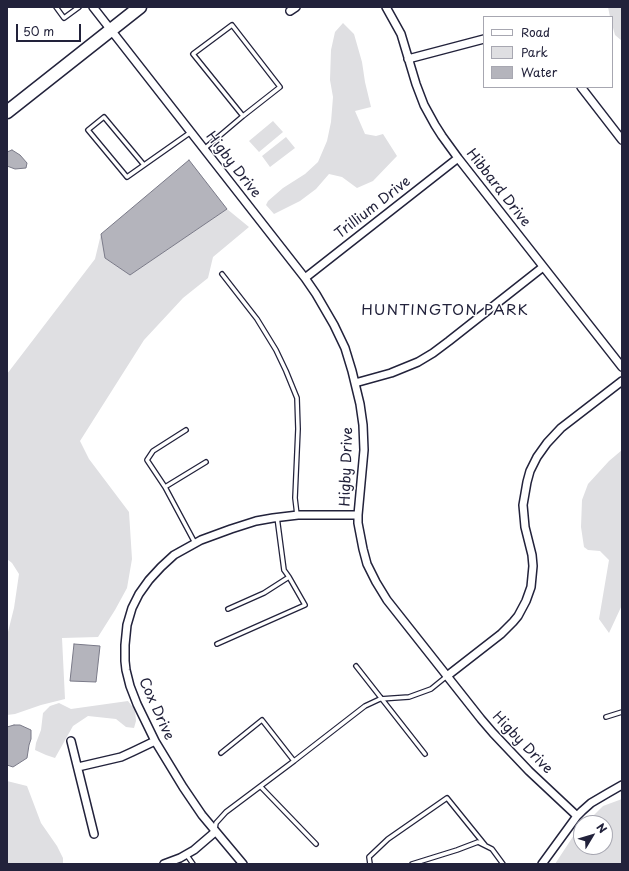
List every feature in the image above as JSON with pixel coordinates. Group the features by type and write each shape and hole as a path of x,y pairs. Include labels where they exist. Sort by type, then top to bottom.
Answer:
{"main road":[{"path":"7,112 140,7"}],"street":[{"name":"Higby Drive","path":"92,7 192,132 305,278 334,325 345,348 360,404 364,450 358,515 359,532 368,564 376,582 387,600 481,719 509,751 576,815"},
{"name":"Hibbard Drive","path":"386,7 401,34 416,84 428,113 442,136 622,367"},
{"path":"408,59 483,39"},
{"path":"582,88 622,140"},
{"name":"Trillium Drive","path":"305,278 458,158"},
{"path":"355,383 392,374 433,353 544,267"},
{"path":"447,676 501,634 518,616 526,601 531,587 533,566 532,555 525,527 523,504 527,482 537,457 547,443 561,428 622,381"},
{"name":"Cox Drive","path":"243,864 215,832 183,787 155,741 137,704 126,670 125,645 127,626 132,608 139,594 149,580 174,555 217,533 277,517 296,515 358,515"},
{"path":"71,741 94,834"},
{"path":"78,767 121,757 155,741"},
{"path":"578,815 591,803 622,786"},
{"path":"542,864 573,821"},
{"path":"164,864 180,858 194,850 215,832"}],"lane":[{"path":"56,7 64,18 79,7"},
{"path":"204,149 280,87 232,25 193,54 243,116"},
{"path":"144,165 104,116 88,130 128,178 144,165 192,132"},
{"path":"222,274 257,319 276,350 297,398 298,429 295,498 296,515"},
{"path":"186,430 153,451 147,460 165,487 195,543"},
{"path":"165,487 206,462"},
{"path":"217,644 305,605 284,570 277,517"},
{"path":"228,609 264,593 289,577"},
{"path":"356,666 425,754"},
{"path":"215,832 216,823 226,812 261,787 365,706 381,699 409,697 431,689 447,676"},
{"path":"606,717 622,712"},
{"path":"221,753 262,720 294,761"},
{"path":"261,787 316,844"},
{"path":"370,864 369,857 388,839 447,798 484,845"},
{"path":"412,864 478,842 492,848 503,864"},
{"path":"186,854 193,864"}],"green space":[{"path":"608,7 622,7 622,41 615,35 613,28 613,16 610,16"},
{"path":"343,23 354,34 362,62 371,107 355,111 365,134 376,136 383,134 397,156 373,181 357,188 342,177 329,174 316,189 300,201 274,214 266,205 268,201 283,188 305,174 318,162 327,141 331,122 333,97 330,80 331,50 335,32"},
{"path":"273,121 283,132 259,152 249,141"},
{"path":"286,137 295,148 270,167 262,156"},
{"path":"227,209 249,227 213,257 208,278 183,298 144,340 80,441 89,459 129,512 132,559 127,588 98,637 62,638 65,699 7,715 7,636 14,608 19,574 12,563 7,559 7,374 95,259 101,234 105,258 130,275"},
{"path":"622,450 622,605 609,633 599,619 609,560 600,551 588,550 584,547 581,527 582,500 588,484 609,461"},
{"path":"128,701 135,710 136,721 134,728 126,727 116,719 88,716 73,726 55,758 35,750 41,730 43,713 50,706 59,703 71,709"},
{"path":"7,781 27,786 41,823 57,846 63,858 63,864 7,864"},
{"path":"622,799 622,864 555,864 573,837 573,855 613,855 613,815 594,815 603,806"}],"water":[{"path":"12,150 20,155 27,163 26,168 15,169 7,166 7,152"},
{"path":"189,160 227,209 130,275 105,258 101,234"},
{"path":"74,644 100,646 96,682 70,681"},
{"path":"20,725 31,730 31,739 27,758 13,767 7,765 7,727"}],"district":[{"name":"HUNTINGTON PARK","path":"445,311"}]}
